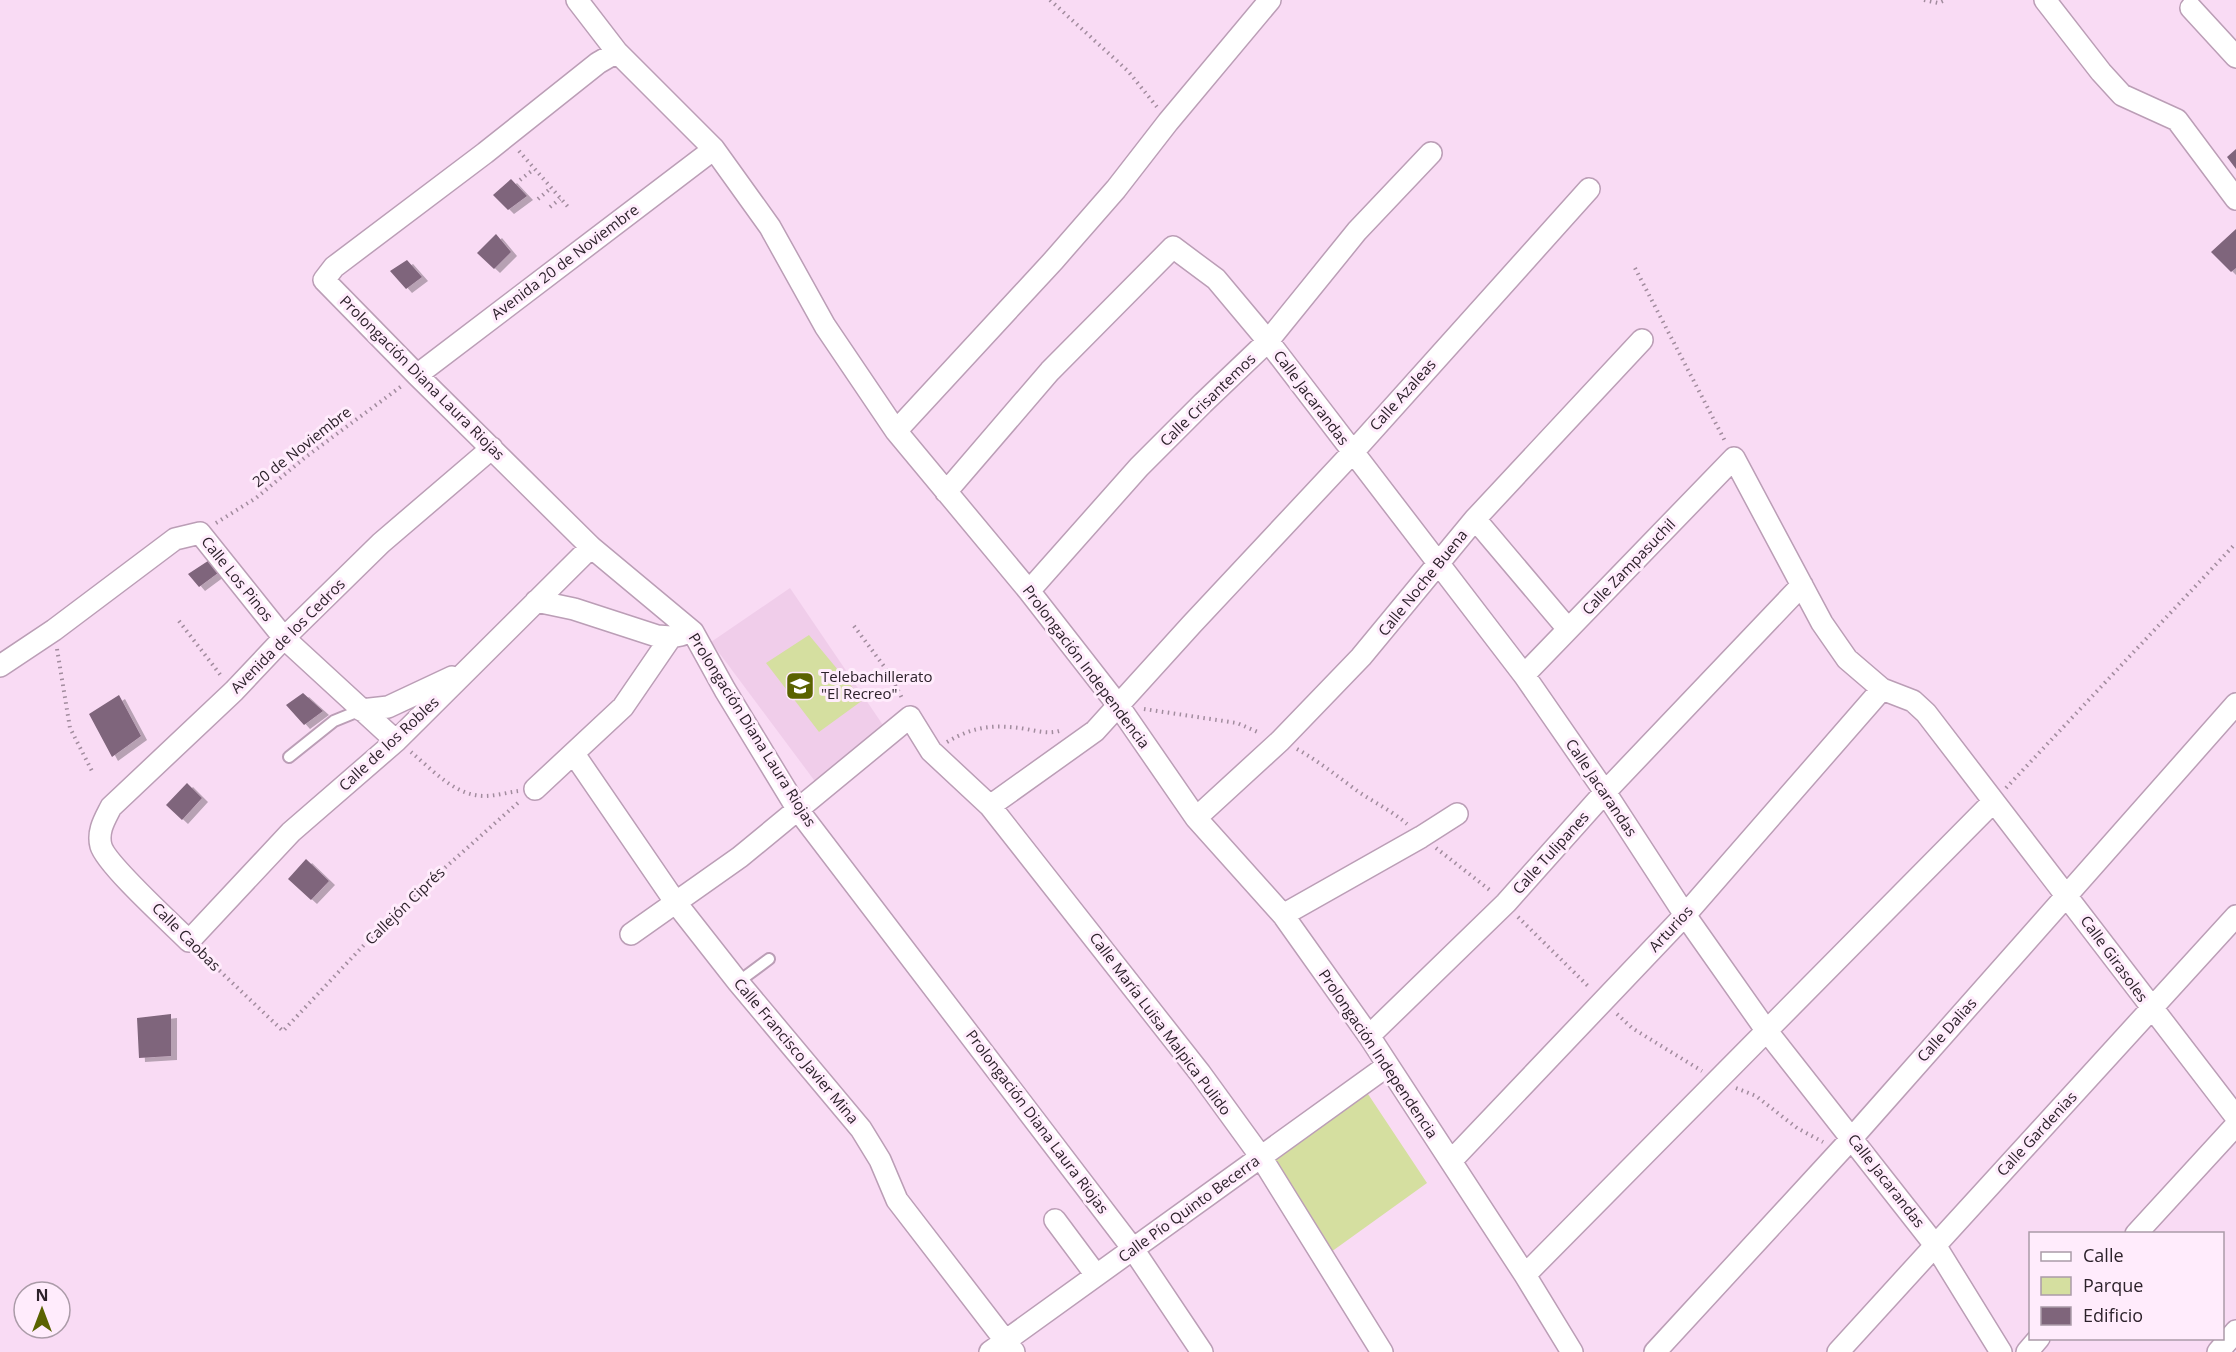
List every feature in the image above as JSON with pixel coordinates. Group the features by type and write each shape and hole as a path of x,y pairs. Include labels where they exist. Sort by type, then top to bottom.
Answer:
{"street":[{"name":"Prolongación Independencia","path":"577,0 617,52 714,149 770,227 825,326 896,431 1029,591 1118,705 1196,818 1283,915 1369,1036 1526,1275 1572,1352"},
{"path":"896,431 1054,260 1116,189 1168,122 1270,0"},
{"path":"2045,0 2101,72 2122,95 2177,120 2236,199"},
{"path":"2191,8 2236,57"},
{"name":"Prolongación Diana Laura Riojas","path":"617,52 598,63 485,153 334,267 324,280 591,547 693,632 725,690 798,810 1133,1249 1202,1352"},
{"name":"Avenida 20 de Noviembre","path":"417,375 714,149"},
{"name":"Calle Crisantemos","path":"1029,591 1139,467 1269,341 1357,231 1431,153"},
{"name":"Calle Azaleas","path":"990,806 1095,731 1353,452 1589,189"},
{"name":"Calle Jacarandas","path":"946,492 1050,371 1173,247 1216,279 1269,341 1524,675 1605,792 1685,915 1766,1030 1935,1245 2001,1352"},
{"name":"Calle Noche Buena","path":"1196,818 1280,741 1361,657 1475,519 1642,340"},
{"name":"Avenida de los Cedros","path":"100,836 102,823 111,807 234,691 284,638 381,543 492,448"},
{"path":"1734,458 1822,622 1847,658 1882,689"},
{"name":"Calle Zampasuchil","path":"1524,675 1734,458"},
{"path":"1475,519 1568,629"},
{"path":"0,666 54,630 175,539 200,533"},
{"name":"Calle Los Pinos","path":"200,533 284,638 396,741"},
{"name":"Calle de los Robles","path":"189,941 291,832 396,741 591,547"},
{"name":"Calle Tulipanes","path":"1369,1036 1506,903 1605,792 1802,585"},
{"path":"536,601 574,609 657,636 671,637 693,632"},
{"path":"535,789 623,707 671,637"},
{"path":"361,710 375,710 401,702 466,670"},
{"name":"Calle Girasoles","path":"1882,689 1913,701 1926,713 2067,895 2151,1010 2236,1117"},
{"name":"Arturios","path":"1451,1161 1685,915 1882,689"},
{"name":"Calle Dalias","path":"1655,1352 1852,1138 2236,704"},
{"path":"631,934 740,857 910,717"},
{"name":"Calle María Luisa Malpica Pulido","path":"910,717 931,751 990,806 1130,982 1261,1157 1382,1352"},
{"name":"Calle Francisco Javier Mina","path":"574,754 676,903 738,982 861,1129 880,1160 897,1200 1003,1348"},
{"path":"1526,1275 1993,802"},
{"path":"1283,915 1421,837 1457,814"},
{"name":"Calle Caobas","path":"100,836 102,848 113,864 189,941"},
{"name":"Calle Gardenias","path":"1838,1352 2236,916"},
{"name":"Calle Pío Quinto Becerra","path":"1003,1348 1096,1275 1388,1066"},
{"path":"2137,1232 2236,1125"},
{"path":"1055,1220 1096,1275"},
{"path":"2218,1352 2236,1331"},
{"path":"2027,1352 2037,1340"}],"lane":[{"path":"289,757 334,721 361,710"},
{"path":"738,982 769,959"}],"path":[{"path":"1050,0 1128,71 1168,122"},
{"path":"1924,0 1938,3 1945,0"},
{"path":"514,146 569,208"},
{"path":"520,180 534,169"},
{"path":"538,199 551,188"},
{"path":"550,207 560,199"},
{"path":"1635,268 1734,458"},
{"name":"20 de Noviembre","path":"200,533 256,498 307,456 417,375"},
{"path":"1993,802 2236,543"},
{"path":"179,621 234,691"},
{"path":"854,626 889,673 910,717"},
{"path":"54,630 70,728 93,773"},
{"path":"931,751 964,731 978,728 1010,727 1054,732 1065,730"},
{"path":"396,741 458,789 474,795 489,796 535,789"},
{"name":"Callejón Ciprés","path":"283,1031 395,912 535,789"},
{"name":"Calle Caobas","path":"189,941 283,1031"}],"shaded area":[{"name":"Telebachillerato \"El Recreo\"","path":"790,588 887,731 817,784 711,642"}],"green space":[{"path":"809,635 863,700 819,732 766,663"},
{"path":"1366,1091 1427,1183 1331,1252 1268,1157"}],"building":[{"path":"2236,149 2236,169 2227,157"},
{"path":"511,179 527,196 508,210 493,195"},
{"path":"2236,229 2236,268 2231,272 2211,252"},
{"path":"496,234 511,252 494,269 477,253"},
{"path":"407,260 422,277 406,289 390,271"},
{"path":"211,559 222,570 199,587 188,574"},
{"path":"303,693 323,711 304,725 286,705"},
{"path":"119,695 141,736 112,757 89,714"},
{"path":"187,783 202,798 182,820 166,805"},
{"path":"306,859 329,881 311,900 288,879"},
{"path":"171,1014 171,1056 139,1058 137,1018"}],"place":[{"name":"Telebachillerato \"El Recreo\"","path":"800,686"}]}
